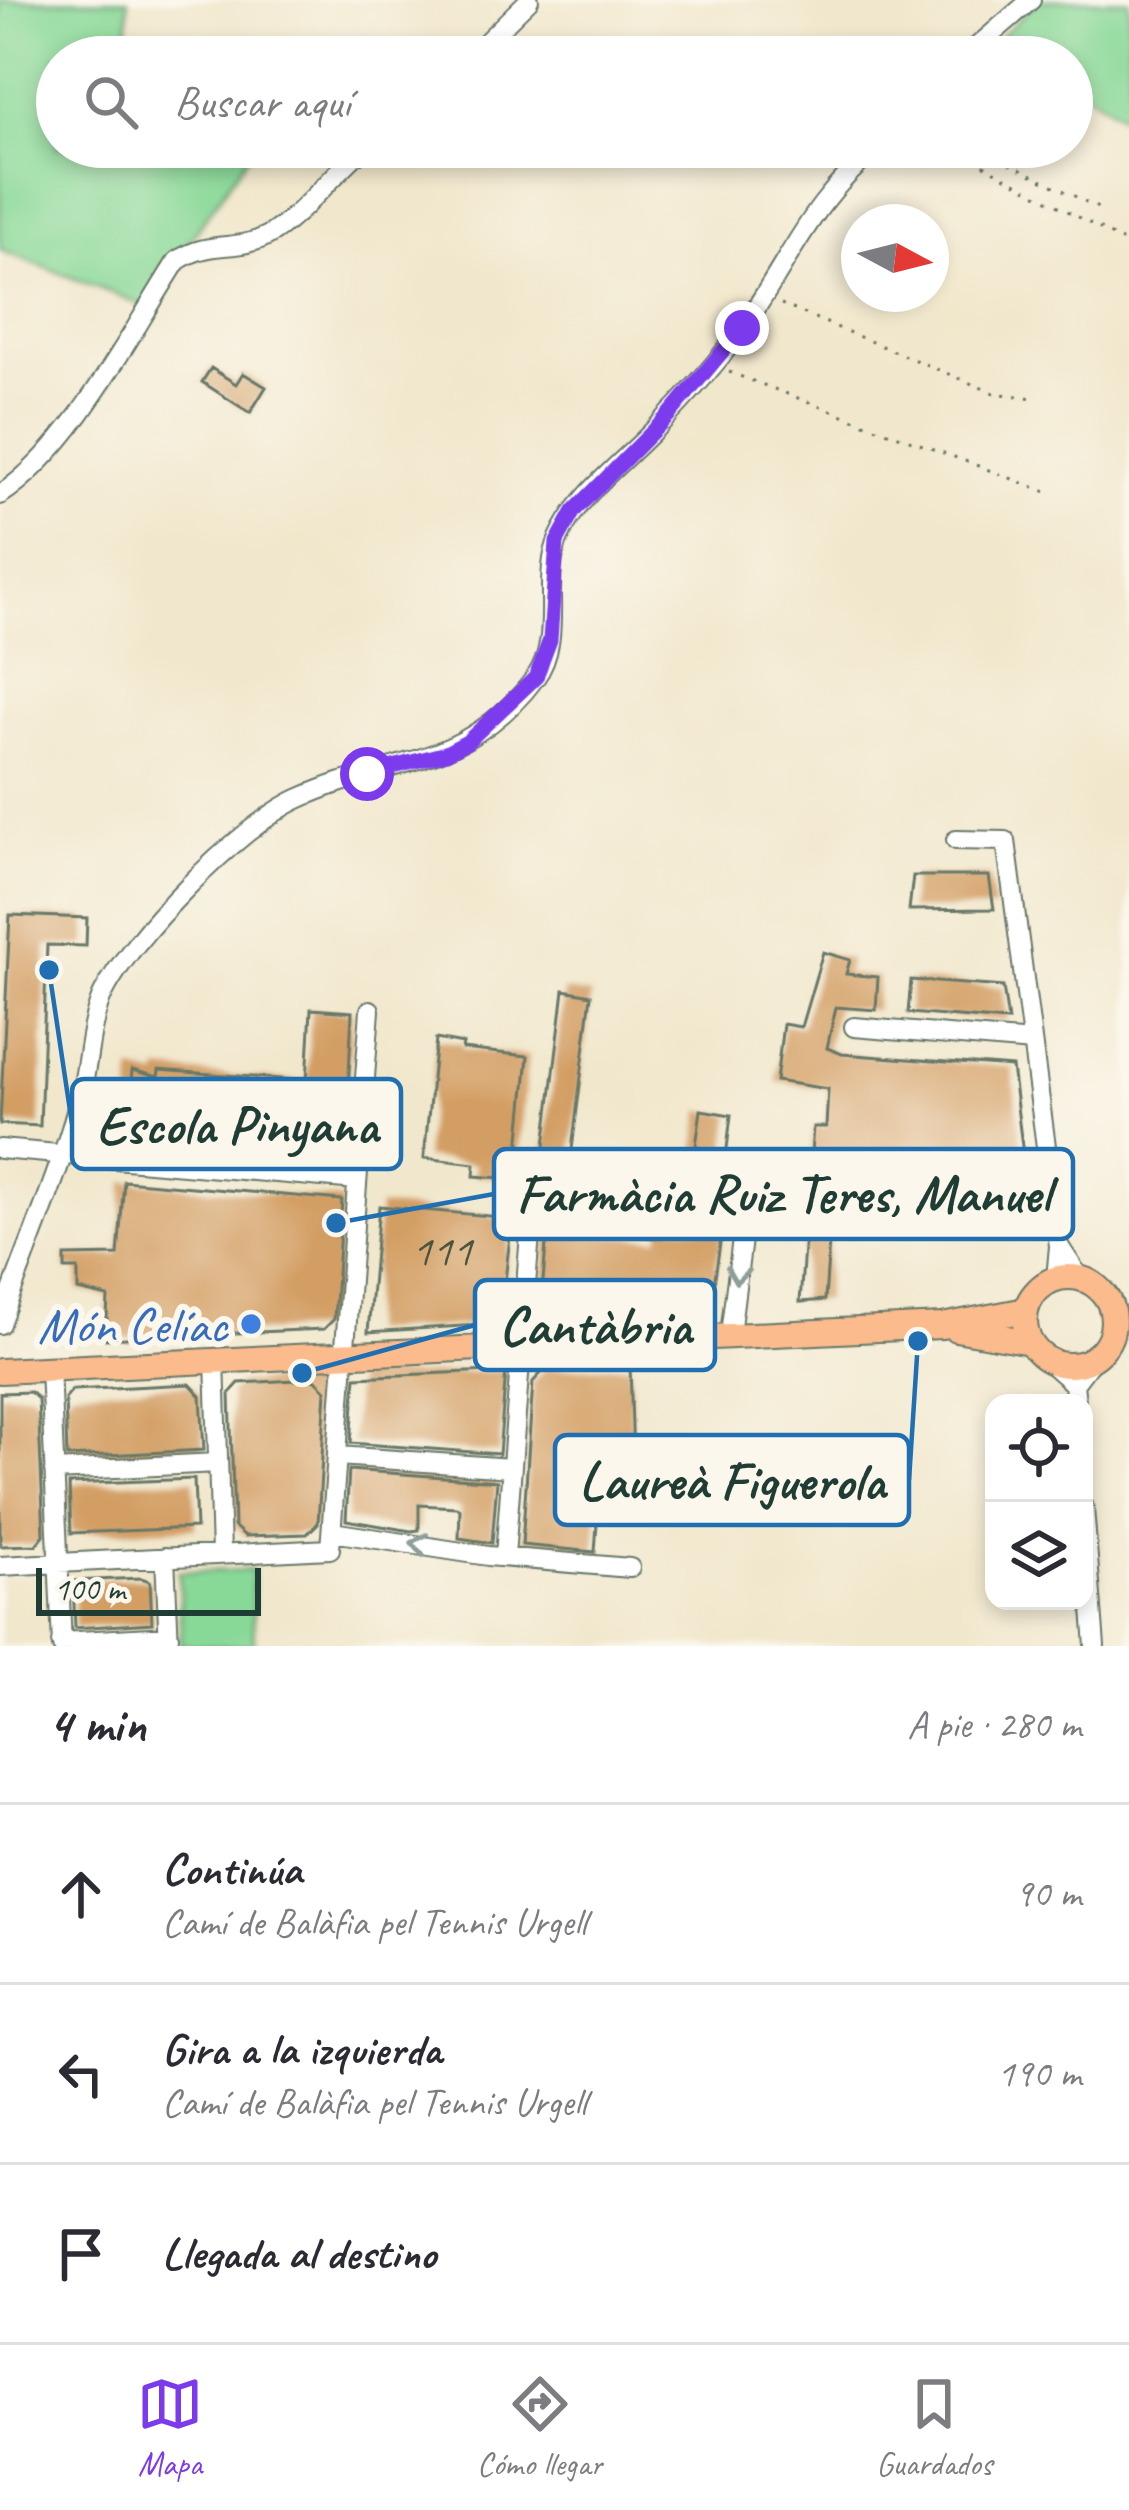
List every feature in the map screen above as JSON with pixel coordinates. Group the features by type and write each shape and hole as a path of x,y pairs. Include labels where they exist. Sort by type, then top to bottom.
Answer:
{"main road":[{"path":"0,1371 942,1326 1026,1310 1042,1286 1068,1278 1129,1300"},
{"path":"942,1326 1038,1351 1070,1366 1093,1359 1120,1335 1103,1292"},
{"path":"1026,1310 1038,1351"}],"street":[{"path":"492,36 529,0"},
{"path":"989,36 1031,0"},
{"path":"0,495 25,478 56,439 177,261 199,246 260,240 284,226 340,168"},
{"path":"0,1324 81,1094 94,1018 140,938 268,817 314,793 446,753 494,721 536,677 545,658 557,542 574,511 710,366 763,296 821,200 855,168"},
{"path":"956,840 1006,842 1059,1246 1068,1278"},
{"path":"331,1540 370,1010"},
{"path":"854,1027 1032,1042"},
{"path":"0,1149 357,1180"},
{"path":"505,1556 533,1195 745,1215 730,1334"},
{"path":"840,1202 1053,1201"},
{"path":"1038,1351 1075,1394 1093,1359"},
{"path":"215,1359 221,1554"},
{"path":"50,1368 62,1644 169,1641 165,1557"},
{"path":"338,1456 511,1468"},
{"path":"54,1471 218,1463"},
{"path":"0,1566 221,1554 331,1540 630,1568"},
{"path":"1092,1610 1095,1646"}],"path":[{"path":"990,168 1129,245"},
{"path":"1019,168 1102,210"},
{"path":"763,296 994,393 1033,398"},
{"path":"710,366 1047,492"}],"green space":[{"path":"0,0 128,0 128,36 36,36 36,168 240,168 145,306 0,250"},
{"path":"1039,0 1129,0 1129,121 1093,97 1093,36 1001,36"},
{"path":"252,1570 254,1646 181,1646 179,1572"}],"building":[{"path":"211,368 236,384 243,373 266,387 250,413 202,382"},
{"path":"913,876 989,876 994,909 909,910"},
{"path":"10,915 87,918 86,946 47,945 40,1126 0,1124"},
{"path":"823,952 850,960 846,974 878,977 876,1010 836,1007 827,1048 842,1054 1012,1067 1026,1178 832,1187 827,1201 831,1211 825,1300 800,1302 813,1127 826,1127 828,1089 776,1081 783,1024 801,1027"},
{"path":"911,980 1003,987 1008,1021 908,1013"},
{"path":"564,990 591,995 568,1182 541,1178"},
{"path":"311,1009 352,1012 345,1154 127,1136 132,1070 158,1077 159,1070 307,1081"},
{"path":"436,1039 463,1044 462,1049 528,1056 516,1179 474,1176 475,1164 424,1158"},
{"path":"701,1110 731,1115 721,1199 689,1196"},
{"path":"124,1181 342,1200 334,1319 324,1329 106,1339 108,1297 78,1290 78,1269 65,1269 65,1256 118,1255"},
{"path":"379,1206 512,1218 505,1281 513,1281 510,1323 368,1332"},
{"path":"661,1225 722,1230 710,1311 540,1317 547,1233 659,1238"},
{"path":"630,1365 633,1459 624,1458 622,1469 601,1467 595,1552 522,1545 533,1382 545,1369"},
{"path":"506,1371 499,1454 351,1443 356,1377"},
{"path":"315,1379 326,1390 318,1523 307,1534 245,1536 234,1526 230,1393 239,1383"},
{"path":"190,1384 201,1396 204,1450 67,1457 65,1398 72,1390"},
{"path":"30,1392 38,1399 44,1535 36,1545 0,1546 0,1393"},
{"path":"349,1470 497,1481 492,1543 459,1538 460,1509 456,1507 419,1505 419,1530 411,1531 346,1520"},
{"path":"194,1479 196,1528 71,1533 69,1484"},
{"path":"73,1581 150,1581 152,1623 75,1628"}],"place":[{"name":"Escola Pinyana","path":"49,970"},
{"name":"Farmàcia Ruiz Teres, Manuel","path":"336,1223"},
{"name":"Món Celíac","path":"251,1324"},
{"name":"Laureà Figuerola","path":"918,1341"},
{"name":"Cantàbria","path":"302,1373"}],"route":[{"path":"367,774 446,753 467,742 536,677 550,640 557,542 574,511 670,414 742,328"}]}
